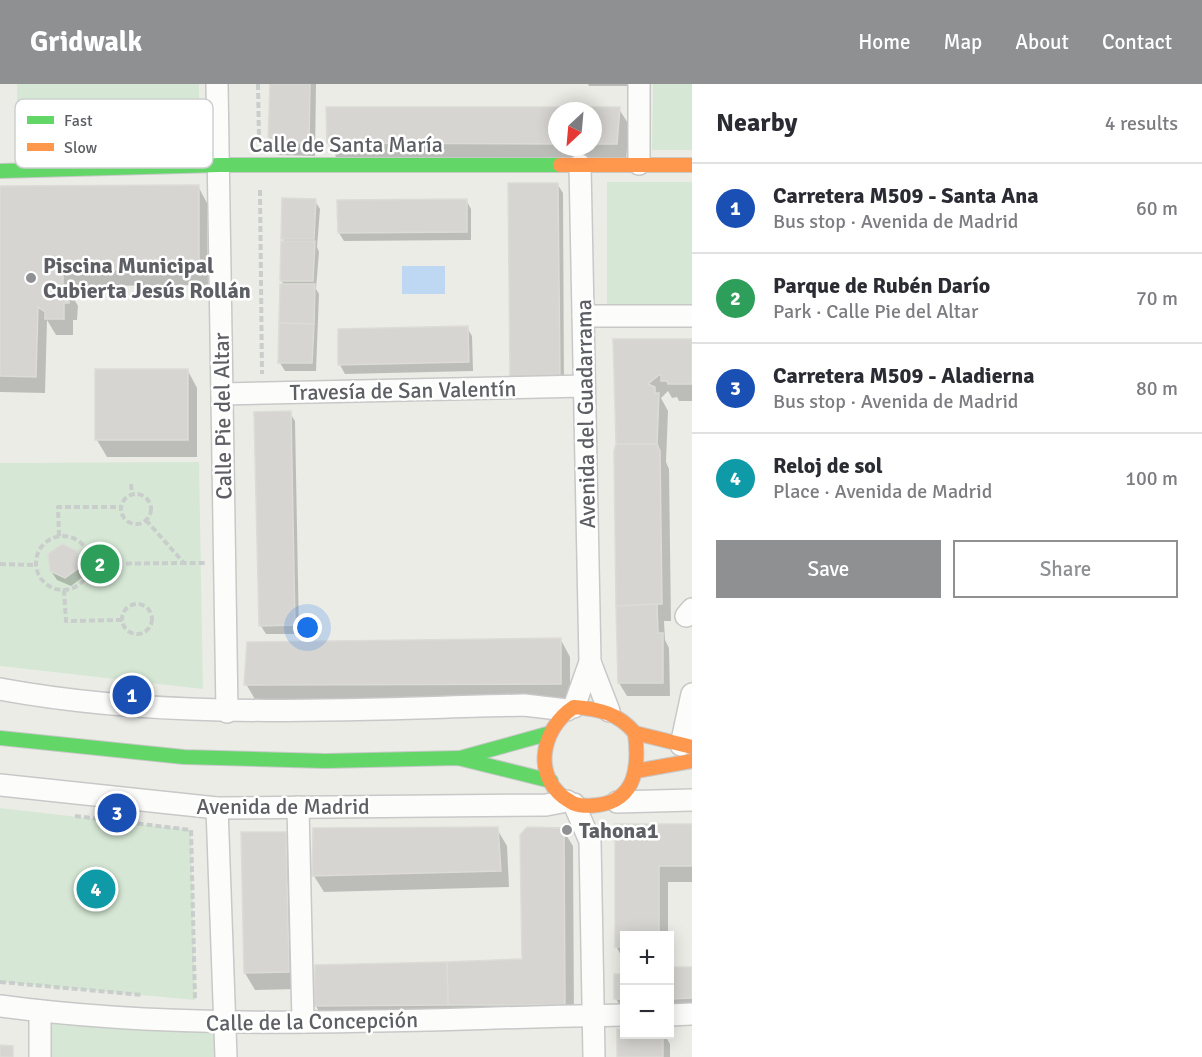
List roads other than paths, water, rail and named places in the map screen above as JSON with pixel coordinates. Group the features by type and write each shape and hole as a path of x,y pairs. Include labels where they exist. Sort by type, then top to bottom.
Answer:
{"main road":[{"name":"Calle de Santa María","path":"213,165 692,165"},
{"name":"Calle de Santa María","path":"0,171 110,168"},
{"path":"635,733 638,751 636,771 627,791 614,803 570,802 551,781 546,768 544,750 547,734 570,708 609,711 619,717 635,733 688,751"},
{"name":"Avenida de Madrid","path":"0,738 184,757 325,761 458,758 547,734"},
{"path":"636,771 688,751"},
{"name":"Avenida de Madrid","path":"458,758 551,781"}],"street":[{"name":"Calle Pie del Altar","path":"217,84 227,712"},
{"path":"639,84 639,164"},
{"name":"Avenida del Guadarrama","path":"580,165 590,662 609,711"},
{"path":"583,316 692,316"},
{"name":"Travesía de San Valentín","path":"222,394 584,386"},
{"name":"Avenida del Guadarrama","path":"570,708 590,662"},
{"path":"0,689 45,697 130,706 227,712 524,705 570,708"},
{"path":"688,751 692,694"},
{"name":"Avenida de Madrid","path":"0,785 119,800 217,808 546,805 570,802"},
{"path":"590,841 614,803 692,800"},
{"path":"570,802 590,841 594,1057"},
{"path":"298,807 303,1022"},
{"path":"217,808 225,1057"},
{"name":"Calle de la Concepción","path":"0,1006 225,1024 620,1015"},
{"path":"40,1011 40,1057"},
{"path":"674,1015 692,1014"}],"water":[{"path":"402,266 445,266 445,294 402,294"}],"place":[{"name":"Piscina Municipal Cubierta Jesús Rollán","path":"31,278"},
{"name":"Parque de Rubén Darío","path":"100,564"},
{"name":"Carretera M509 - Santa Ana","path":"132,695"},
{"name":"Carretera M509 - Aladierna","path":"117,813"},
{"name":"Tahona1","path":"567,830"},
{"name":"Reloj de sol","path":"96,889"}]}
